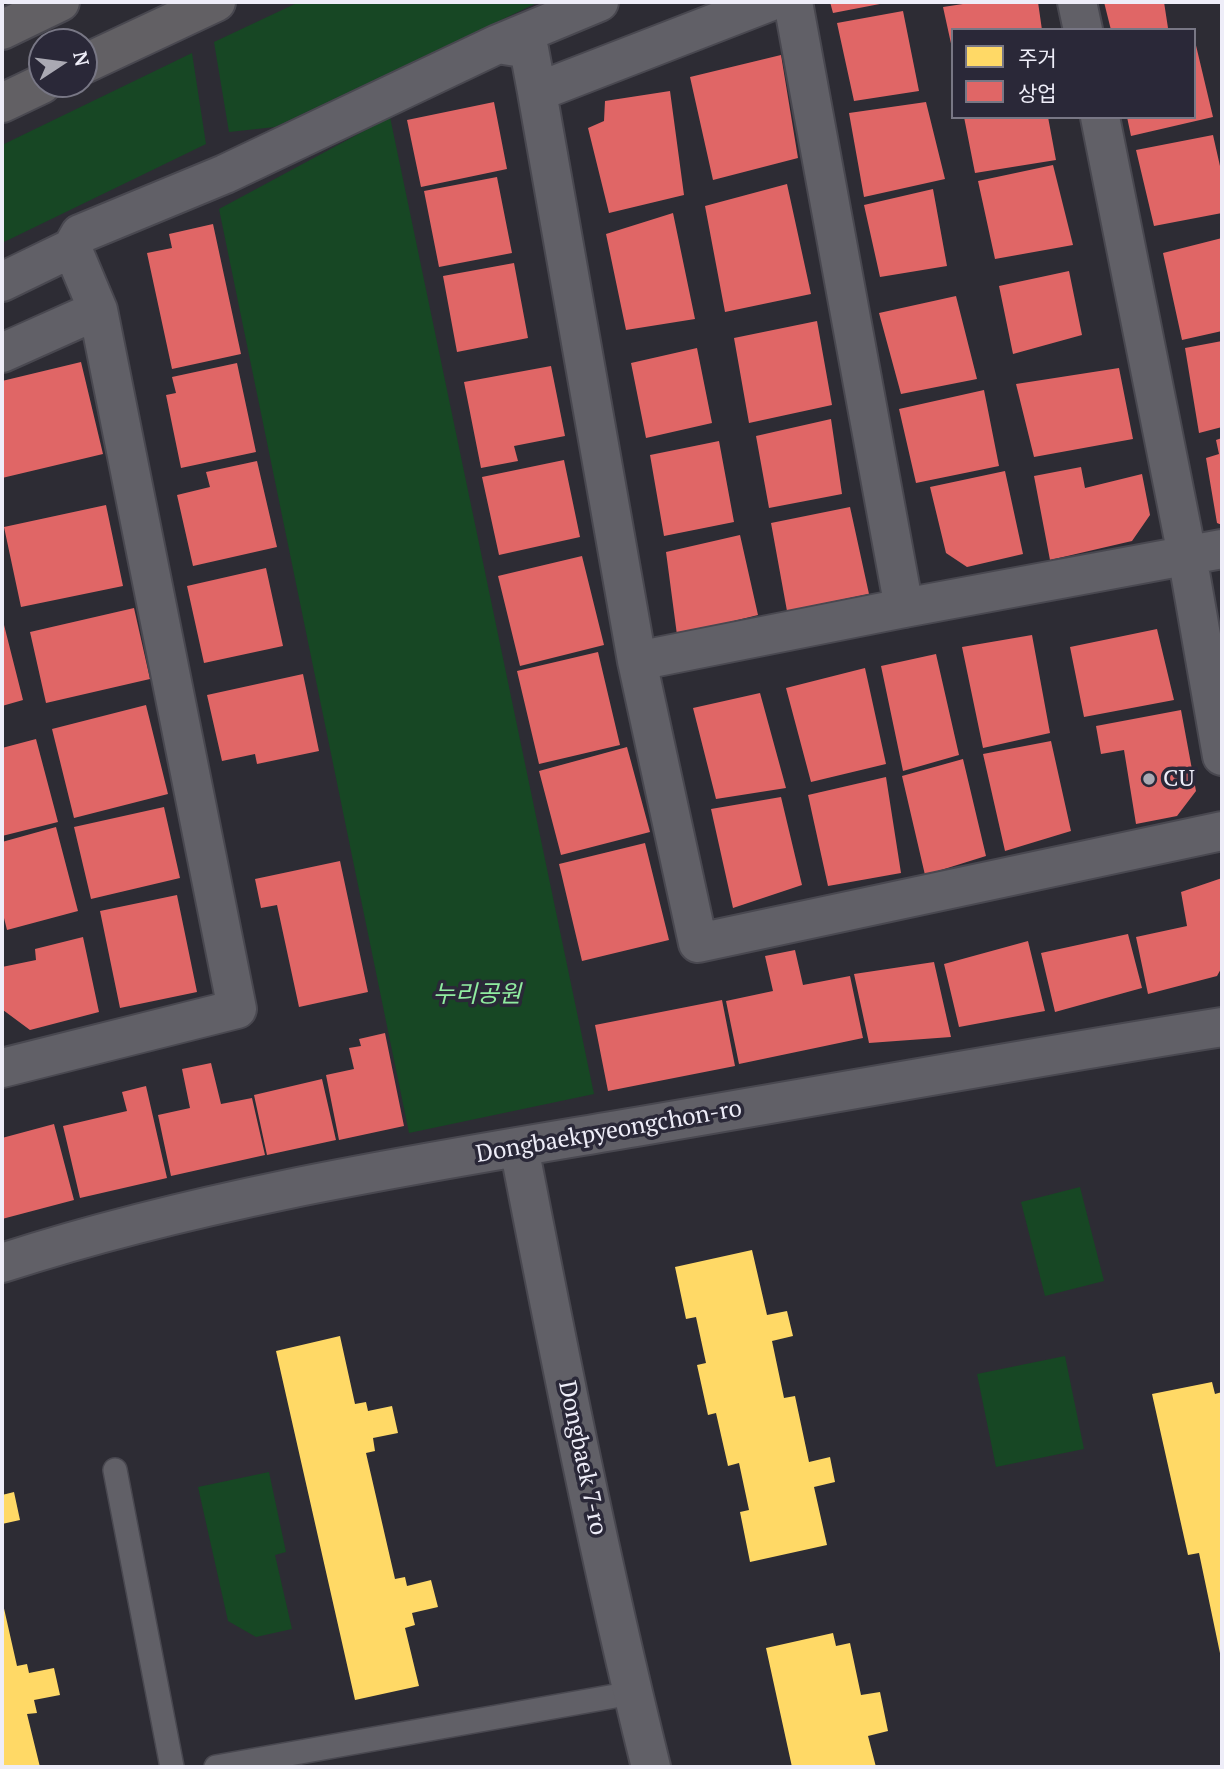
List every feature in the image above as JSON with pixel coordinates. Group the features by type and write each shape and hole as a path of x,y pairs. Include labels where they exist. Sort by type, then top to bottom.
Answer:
{"main road":[{"path":"2,30 60,2"},
{"path":"98,57 216,2"},
{"path":"2,103 28,91"}],"street":[{"path":"2,282 72,248 80,234 225,174 498,44 599,2"},
{"path":"537,92 769,2"},
{"path":"793,2 904,608"},
{"path":"1077,2 1083,28"},
{"path":"498,44 529,49 637,661 698,943 1222,831"},
{"path":"1100,119 1205,552 1222,756"},
{"path":"2,1068 237,1009 98,310 72,248"},
{"path":"2,353 98,310"},
{"path":"637,661 1205,552"},
{"name":"Dongbaekpyeongchon-ro","path":"2,1263 141,1221 286,1190 519,1147 1222,1027"},
{"name":"Dongbaek 7-ro","path":"519,1147 632,1693 651,1767"}],"lane":[{"path":"115,1470 172,1767"},
{"path":"216,1767 632,1693"}],"green space":[{"path":"299,2 539,2 275,127 229,132 214,42"},
{"path":"192,53 206,144 2,243 2,145"},
{"name":"누리공원","path":"390,117 594,1094 409,1133 219,209"},
{"path":"1080,1187 1104,1281 1045,1296 1021,1202"},
{"path":"1065,1356 1084,1449 996,1467 977,1374"},
{"path":"269,1472 286,1552 275,1555 292,1629 256,1637 228,1621 198,1487"}],"building: 주거":[{"path":"752,1250 767,1315 787,1311 793,1336 772,1341 784,1398 795,1396 809,1462 830,1457 835,1482 814,1487 827,1545 750,1562 740,1512 749,1510 739,1463 728,1466 716,1413 708,1415 697,1365 706,1363 696,1317 686,1319 675,1267"},
{"path":"340,1336 355,1404 366,1402 368,1411 392,1406 398,1433 373,1438 375,1451 366,1453 395,1579 405,1577 407,1586 431,1580 438,1607 412,1613 415,1625 405,1628 419,1686 355,1700 276,1351"},
{"path":"1212,1382 1215,1394 1222,1392 1221,1658 1199,1553 1188,1555 1152,1394"},
{"path":"14,1492 20,1520 2,1524 2,1495"},
{"path":"3,1604 17,1666 27,1664 29,1673 54,1668 60,1695 34,1700 37,1713 27,1714 40,1767 2,1767"},
{"path":"833,1633 836,1646 850,1643 861,1695 880,1692 888,1731 868,1736 876,1767 792,1767 766,1648"}],"building: 상업":[{"path":"830,2 885,2 885,3 833,13"},
{"path":"976,2 1038,2 1042,28 951,28 951,43 943,7"},
{"path":"1104,2 1164,2 1168,28 1110,28"},
{"path":"903,11 919,91 854,101 837,23"},
{"path":"1196,45 1213,117 1131,136 1127,119 1196,119"},
{"path":"781,55 798,158 713,180 690,77"},
{"path":"670,91 684,195 609,213 588,128 604,121 605,101"},
{"path":"494,102 507,169 421,187 407,120"},
{"path":"926,102 945,179 864,197 849,113"},
{"path":"964,119 1048,119 1056,160 975,173"},
{"path":"1213,135 1222,175 1222,213 1154,226 1136,150"},
{"path":"1053,165 1073,245 995,259 978,181"},
{"path":"497,177 512,253 439,267 424,191"},
{"path":"787,184 811,294 725,312 705,206"},
{"path":"933,189 947,266 880,277 864,205"},
{"path":"673,213 695,319 626,330 606,234"},
{"path":"213,224 241,354 172,369 147,253 172,248 169,234"},
{"path":"1222,238 1222,331 1182,340 1163,253"},
{"path":"514,263 528,338 457,352 443,276"},
{"path":"1069,271 1082,335 1013,354 999,286"},
{"path":"956,296 977,379 901,394 879,313"},
{"path":"817,321 832,405 749,423 734,338"},
{"path":"1222,341 1222,427 1199,433 1185,348"},
{"path":"697,348 712,423 646,438 631,363"},
{"path":"81,362 103,454 2,478 2,381"},
{"path":"237,363 256,452 181,468 166,395 176,393 172,377"},
{"path":"551,366 565,436 514,446 518,461 481,468 464,382"},
{"path":"1119,368 1133,439 1034,457 1016,384"},
{"path":"984,390 999,466 916,483 899,409"},
{"path":"831,419 842,494 769,508 756,436"},
{"path":"1222,438 1222,525 1217,523 1206,458 1219,454 1216,440"},
{"path":"719,441 734,522 664,536 650,455"},
{"path":"564,460 580,537 499,555 482,477"},
{"path":"257,461 277,547 193,566 177,495 210,487 206,472"},
{"path":"1081,467 1085,488 1142,474 1150,515 1132,541 1050,560 1034,476"},
{"path":"1005,471 1023,554 967,567 946,553 930,487"},
{"path":"106,505 123,586 21,607 4,527"},
{"path":"850,507 869,594 787,611 771,523"},
{"path":"740,535 758,615 677,635 666,552"},
{"path":"582,556 604,645 520,666 498,576"},
{"path":"266,568 283,646 204,663 187,586"},
{"path":"134,608 150,679 46,703 30,632"},
{"path":"2,617 23,700 2,706"},
{"path":"1157,629 1174,700 1084,717 1070,647"},
{"path":"1032,635 1050,733 983,748 962,647"},
{"path":"598,652 620,745 539,764 517,671"},
{"path":"936,654 959,755 903,771 881,666"},
{"path":"865,668 886,764 811,782 786,688"},
{"path":"303,674 319,751 257,764 255,754 222,761 207,695"},
{"path":"760,693 786,788 716,799 693,708"},
{"path":"146,705 168,794 74,818 52,729"},
{"path":"1181,710 1196,791 1177,816 1136,824 1124,750 1101,754 1096,726"},
{"path":"36,739 58,822 2,836 2,748"},
{"path":"1051,741 1071,831 1005,851 983,754"},
{"path":"627,747 650,832 561,855 539,771"},
{"path":"963,759 986,856 925,875 902,776"},
{"path":"886,777 901,873 828,886 808,795"},
{"path":"781,797 802,885 733,908 711,809"},
{"path":"164,807 180,878 91,899 74,827"},
{"path":"56,827 78,911 7,930 2,910 2,842"},
{"path":"645,843 669,940 582,961 559,864"},
{"path":"340,861 368,992 299,1007 277,905 261,908 255,879"},
{"path":"1222,878 1222,967 1217,976 1148,994 1136,937 1187,926 1181,892"},
{"path":"177,895 197,992 120,1008 100,911"},
{"path":"1128,934 1142,988 1055,1012 1041,953"},
{"path":"83,937 99,1012 30,1030 3,1010 2,967 36,960 35,949"},
{"path":"1028,941 1045,1011 959,1027 944,964"},
{"path":"795,950 803,985 850,976 863,1038 739,1064 726,1001 773,991 765,956"},
{"path":"934,962 951,1037 869,1043 854,974"},
{"path":"722,1000 735,1066 608,1091 595,1025"},
{"path":"385,1033 404,1126 339,1140 326,1075 354,1069 349,1048 361,1046 359,1039"},
{"path":"211,1063 221,1104 252,1098 265,1155 171,1176 158,1115 190,1108 182,1069"},
{"path":"322,1079 336,1140 267,1155 254,1095"},
{"path":"146,1086 167,1178 80,1198 63,1126 127,1111 122,1092"},
{"path":"54,1124 74,1200 2,1219 2,1138"}],"place":[{"name":"CU","path":"1149,779"}]}
